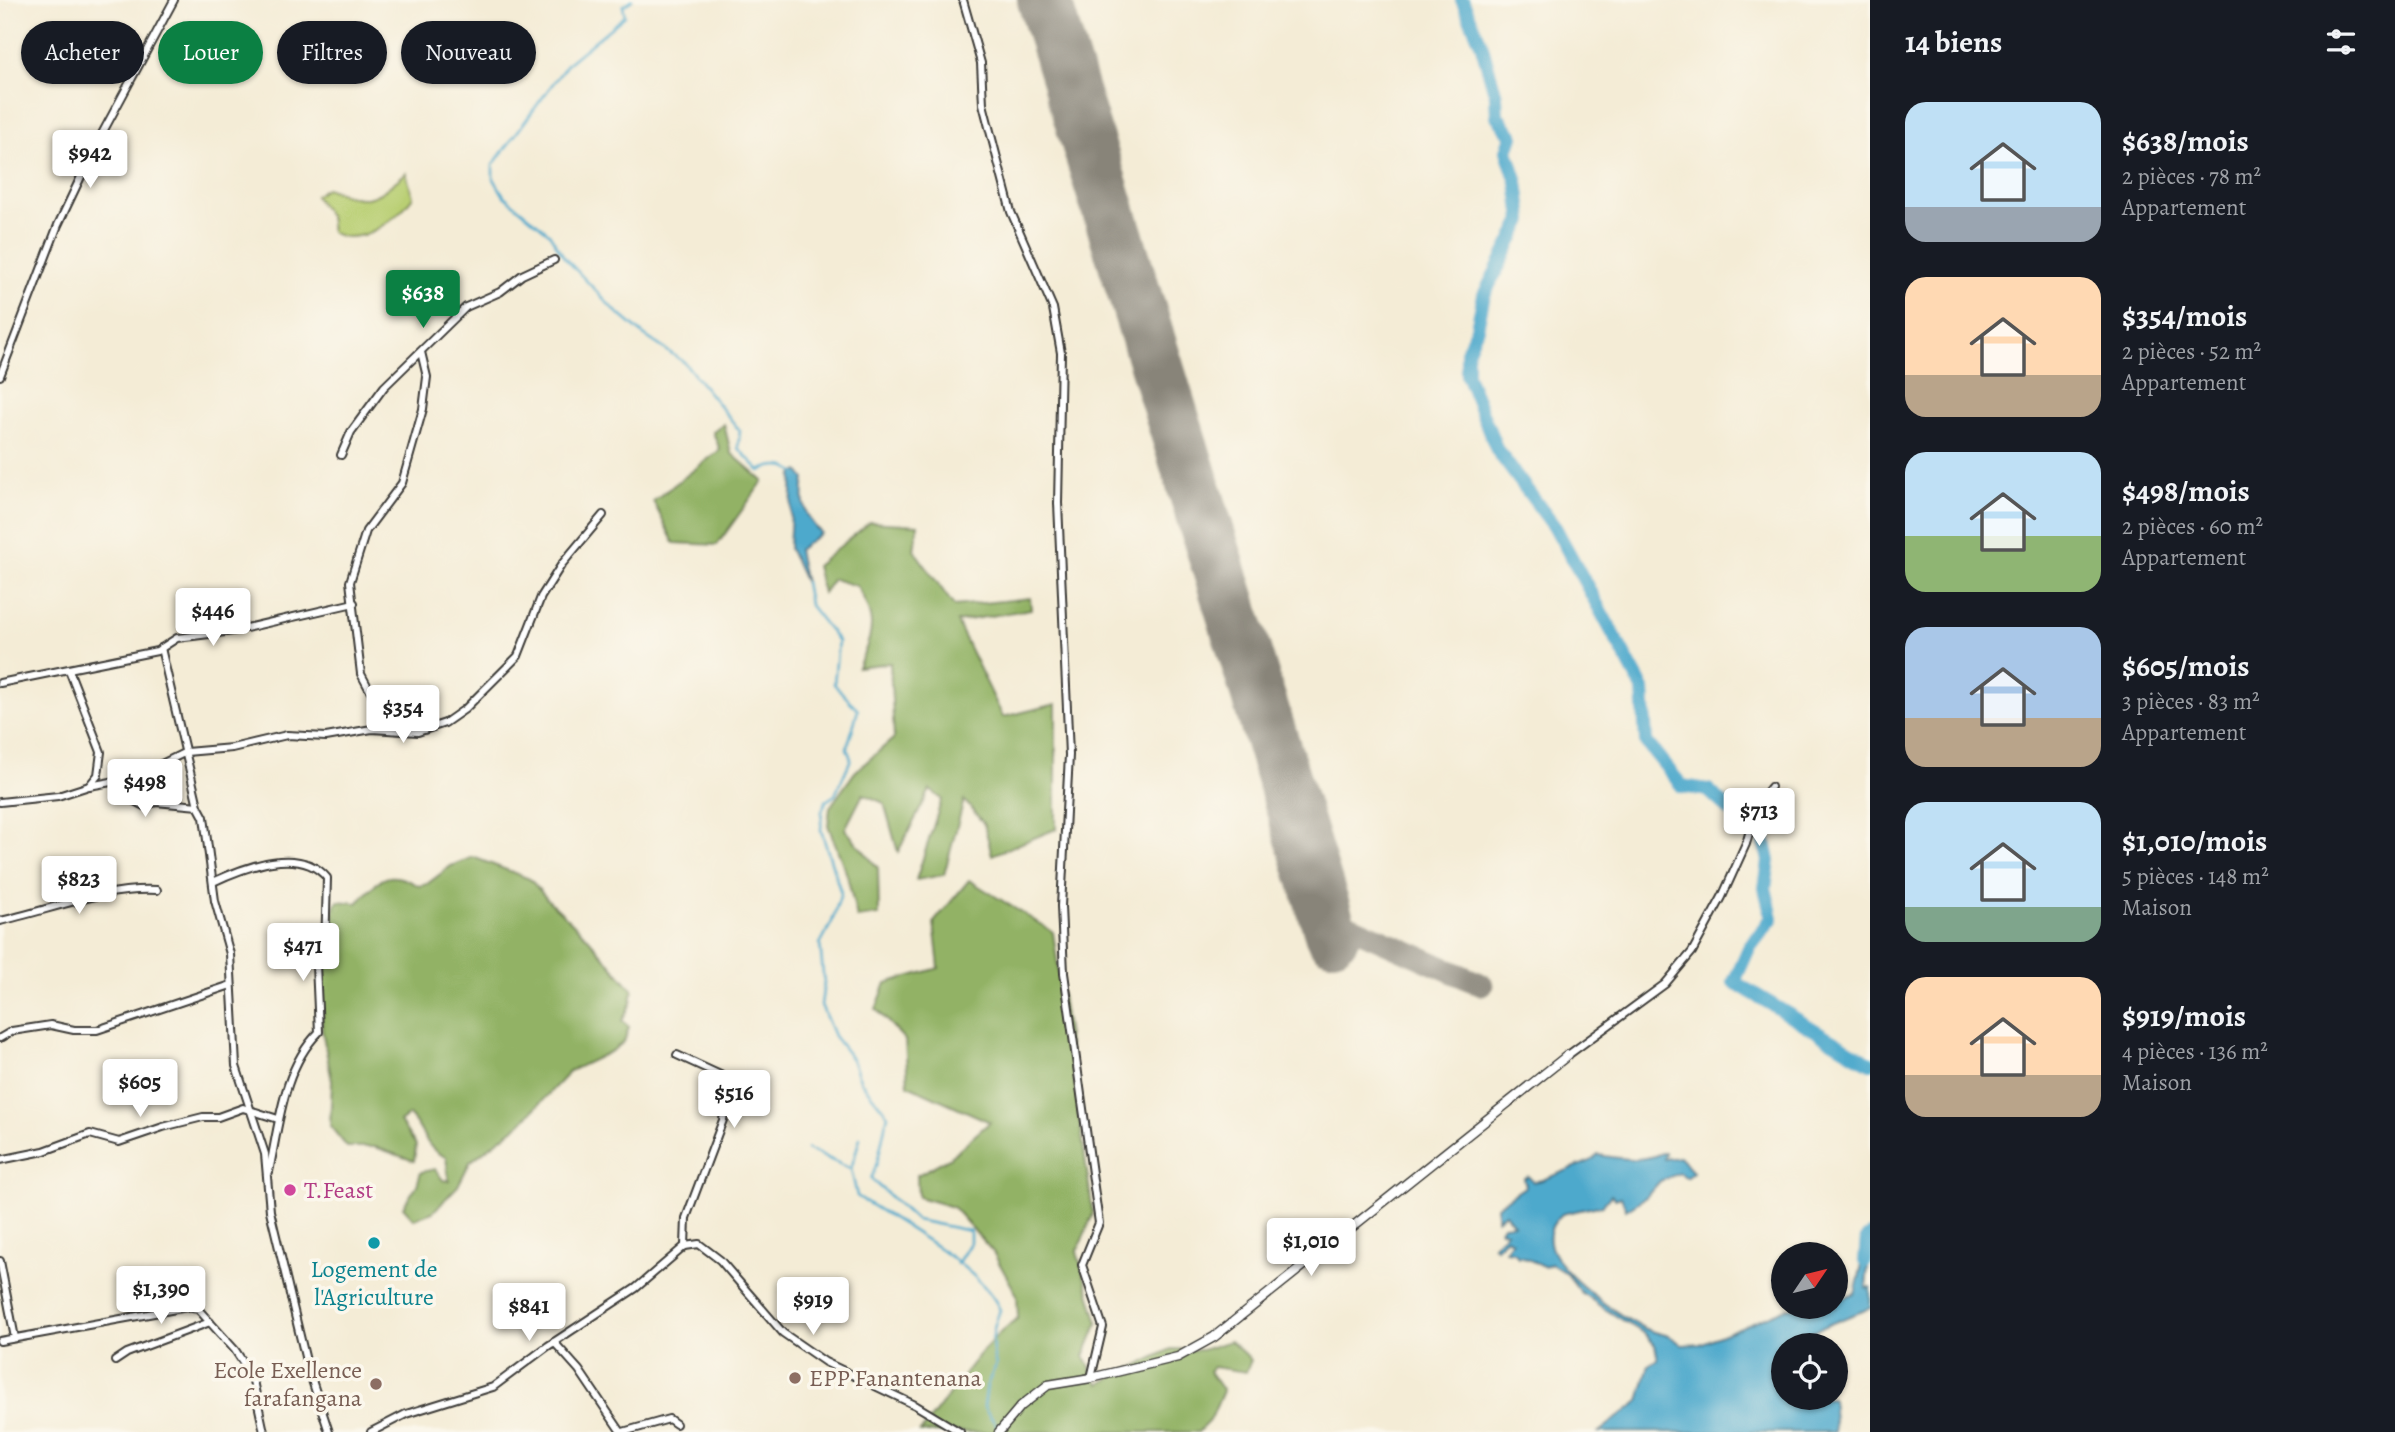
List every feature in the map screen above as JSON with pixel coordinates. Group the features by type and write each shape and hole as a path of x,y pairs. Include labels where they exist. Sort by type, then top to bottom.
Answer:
{"street":[{"path":"0,376 58,225 97,143 174,0"},
{"path":"963,0 981,63 983,104 1011,212 1053,309 1061,353 1058,503 1069,755 1060,906 1064,973 1099,1223 1082,1265 1103,1326 1091,1378"},
{"path":"341,454 351,432 384,387 466,307 500,292 522,275 554,260"},
{"path":"382,729 382,713 361,674 350,582 366,531 402,483 423,409 427,377 421,352"},
{"path":"0,802 58,796 89,786 133,778 186,751 232,748 287,735 326,737 382,729 418,732 445,723 488,687 518,656 541,597 562,564 603,515"},
{"path":"0,684 161,648 177,638 233,631 354,603"},
{"path":"161,648 198,806 204,817 213,882 230,954 236,1066 265,1154 270,1211 299,1333 329,1432"},
{"path":"69,670 101,752 98,775 89,786"},
{"path":"113,781 127,797 144,806 156,802 198,806"},
{"path":"999,1432 1007,1421 1048,1385 1091,1378 1178,1357 1214,1337 1567,1055 1645,995 1665,984 1692,952 1727,887 1746,844 1757,805 1770,787"},
{"path":"213,882 285,860 320,869 327,878 325,950 316,964 319,1032 301,1052 278,1119 268,1178"},
{"path":"0,921 107,895 141,889 157,890"},
{"path":"0,1038 12,1031 51,1025 74,1030 97,1030 231,985"},
{"path":"677,1055 729,1079 723,1120 686,1218 685,1246"},
{"path":"0,1160 44,1151 90,1134 119,1142 203,1117 218,1117 251,1109 278,1119"},
{"path":"371,1432 406,1414 493,1387 636,1287 685,1246 699,1244 720,1260 783,1333 814,1354 915,1405 960,1432"},
{"path":"0,1261 15,1338"},
{"path":"0,1341 187,1307 198,1309 235,1350 252,1376 264,1432"},
{"path":"115,1361 127,1353 210,1322"},
{"path":"554,1342 579,1370 622,1432 669,1419 676,1424"}],"green space":[{"path":"406,173 413,197 387,222 353,237 331,232 329,216 315,196 326,188 361,198 377,195"},
{"path":"724,424 731,453 763,481 717,545 674,543 653,501 720,450 713,432"},
{"path":"870,522 918,525 914,550 954,606 1030,598 1031,609 957,622 1003,717 1056,704 1056,829 992,855 984,824 964,800 944,875 916,880 942,799 930,790 898,852 884,803 863,794 845,829 878,868 879,915 857,918 847,875 828,825 830,807 855,772 894,738 890,663 858,667 870,635 868,608 857,586 833,579 823,593 816,566"},
{"path":"473,857 530,879 588,938 633,990 631,1003 622,1021 629,1027 624,1042 612,1051 570,1071 521,1123 470,1162 458,1186 433,1212 414,1219 403,1207 417,1185 421,1172 435,1169 443,1180 449,1181 446,1157 433,1149 409,1115 400,1122 416,1145 414,1161 375,1147 347,1147 330,1126 332,1081 322,1030 320,965 329,953 335,904 338,901 357,903 385,878 399,877 419,886 427,884 451,866"},
{"path":"969,880 1053,932 1093,1214 1077,1252 1098,1323 1084,1356 1099,1384 1171,1349 1202,1350 1230,1341 1251,1360 1246,1372 1213,1367 1209,1371 1223,1391 1211,1419 1198,1432 920,1432 977,1357 1018,1318 1017,1295 993,1252 953,1207 918,1197 917,1175 949,1158 990,1122 908,1085 905,1040 876,1009 886,983 939,968 934,922"}],"water":[{"path":"799,471 805,479 805,509 821,533 798,550 805,583 789,548 793,474"},
{"path":"1665,1153 1664,1159 1679,1157 1693,1172 1687,1178 1679,1173 1660,1181 1646,1197 1626,1210 1621,1197 1615,1199 1611,1195 1603,1205 1562,1214 1554,1223 1550,1234 1554,1253 1576,1280 1607,1306 1637,1325 1669,1336 1682,1345 1700,1344 1771,1315 1771,1320 1840,1320 1808,1333 1771,1333 1771,1410 1833,1410 1835,1432 1599,1432 1639,1401 1649,1365 1658,1360 1655,1345 1645,1334 1581,1292 1567,1274 1551,1264 1545,1267 1518,1257 1515,1252 1505,1251 1512,1241 1506,1238 1496,1248 1493,1245 1506,1232 1500,1230 1503,1225 1514,1224 1505,1213 1497,1219 1497,1206 1526,1186 1524,1178 1528,1176 1533,1182 1542,1180 1591,1161 1598,1155 1638,1159"},
{"path":"1864,1240 1869,1253 1866,1288 1870,1287 1870,1308 1848,1317 1848,1297 1855,1294 1862,1264 1861,1244"}],"waterway":[{"path":"632,0 623,6 625,16 568,63 493,165 493,177 504,196 549,233 564,257 613,309 645,336 684,362 740,431 738,448 760,471 779,466 789,468 797,474"},
{"path":"1462,0 1481,43 1496,96 1497,116 1512,136 1507,151 1517,182 1522,220 1484,295 1477,328 1467,352 1467,375 1497,450 1556,529 1643,689 1646,742 1682,786 1708,790 1731,811 1753,822 1763,832 1769,861 1765,888 1772,918 1749,948 1734,982 1870,1063"},
{"path":"805,582 809,604 838,641 834,684 858,710 847,748 851,759 835,795 826,801 822,811 821,830 841,893 832,922 820,944 824,983 821,1005 834,1036 852,1059 861,1082 888,1115 871,1179 916,1220 970,1231 970,1243 957,1264"},
{"path":"860,1138 851,1169 857,1196 957,1262 976,1278 1000,1310 993,1338 996,1365 987,1385 984,1407 999,1429"},
{"path":"807,1149 851,1169"},
{"path":"1865,1261 1867,1238 1870,1236"}],"taxiway":[{"path":"1325,915 1482,985"}],"runway":[{"path":"1044,0 1332,936"}],"place":[{"name":"T.Feast","path":"290,1190"},
{"name":"Logement de l'Agriculture","path":"374,1243"},
{"name":"EPP Fanantenana","path":"795,1378"},
{"name":"Ecole Exellence farafangana","path":"376,1384"}]}
